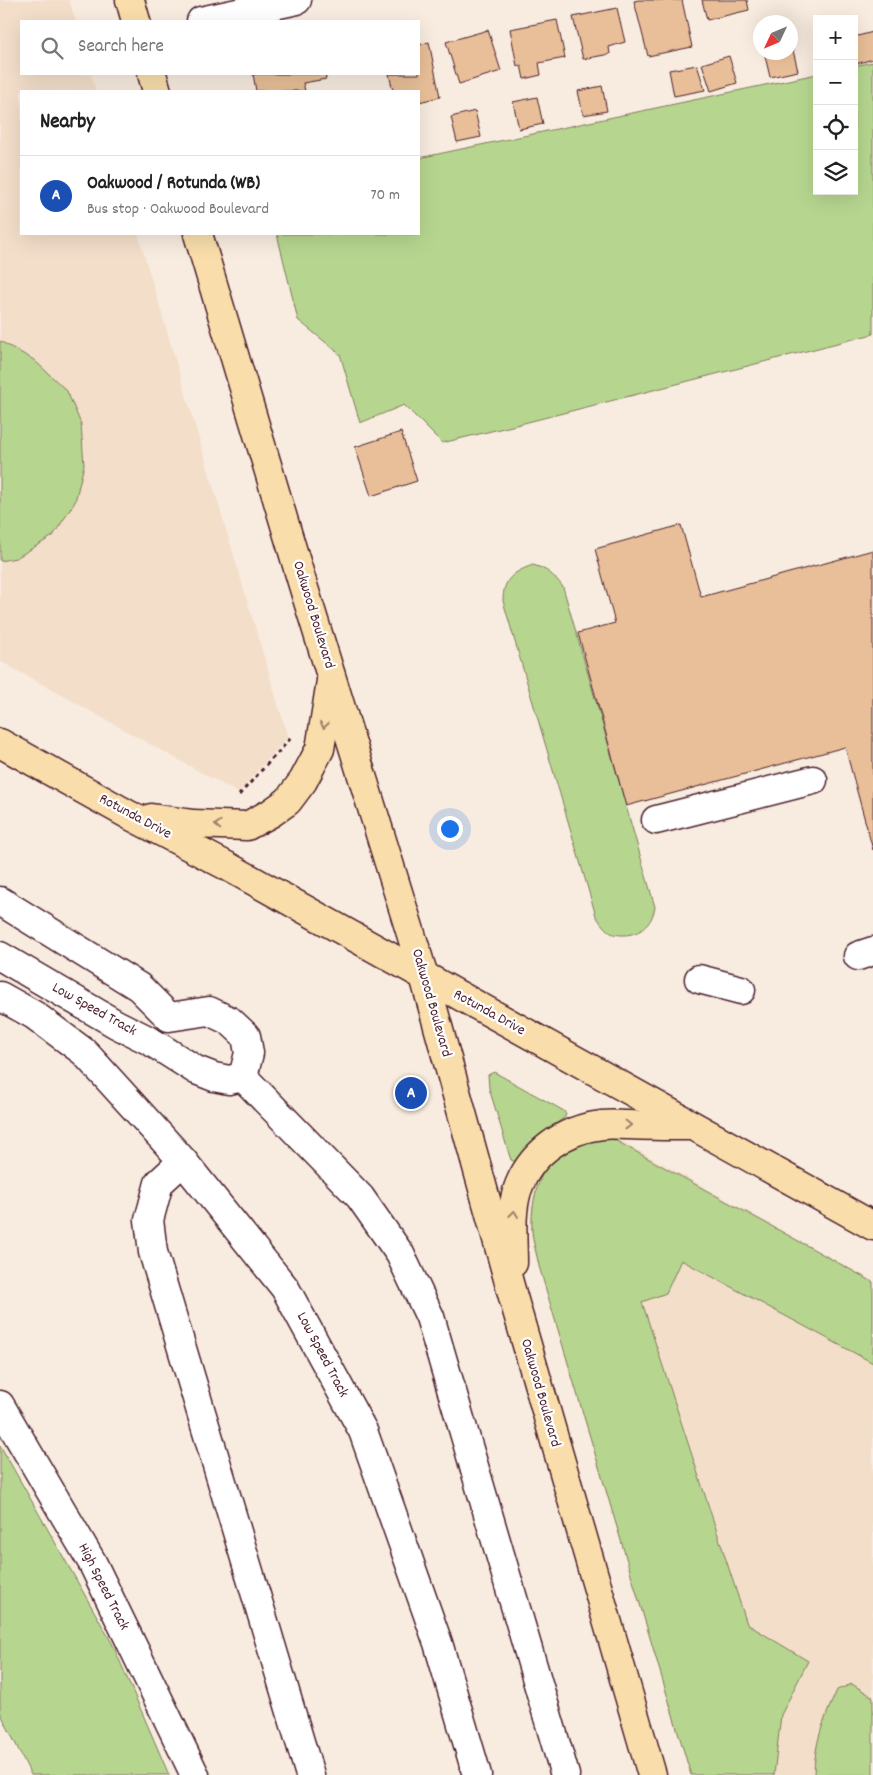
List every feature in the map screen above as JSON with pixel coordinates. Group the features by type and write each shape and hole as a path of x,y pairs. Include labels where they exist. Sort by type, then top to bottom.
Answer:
{"main road":[{"path":"130,0 136,20"},
{"path":"152,75 157,90"},
{"name":"Oakwood Boulevard","path":"198,235 424,976 512,1298 652,1775"},
{"path":"130,815 193,824 247,826 271,813 288,801 298,788 320,749 332,677"},
{"name":"Rotunda Drive","path":"0,743 227,866 873,1226"},
{"path":"512,1298 513,1221 516,1193 525,1172 537,1156 551,1145 574,1132 602,1125 693,1126"}],"street":[{"path":"206,20 297,0"},
{"path":"656,820 813,780"},
{"path":"0,901 139,987 169,1017 209,1010 230,1021 246,1036 249,1053 243,1077 360,1197 400,1254 430,1317 565,1775"},
{"name":"Low Speed Track","path":"0,956 116,1024 150,1041 196,1070 228,1080 243,1077"},
{"path":"699,979 741,990"},
{"name":"Low Speed Track","path":"0,996 34,1015 84,1052 183,1161 286,1288 363,1431 438,1644 477,1775"},
{"path":"183,1161 159,1183 149,1220 153,1252 310,1775"},
{"name":"High Speed Track","path":"0,1405 92,1562 195,1775"}],"path":[{"path":"239,795 291,738"}],"shaded area":[{"path":"0,0 69,0 76,20 20,20 20,75 91,75 96,90 20,90 20,235 138,235 288,737 238,793 0,661"},
{"path":"614,1137 873,1281 873,1775 690,1775 530,1238 530,1209 536,1186 545,1165"}],"green space":[{"path":"873,62 873,334 442,443 404,405 360,423 340,354 298,320 277,235 420,235 420,158 813,75 813,195 858,195 858,65"},
{"path":"0,341 34,360 67,391 81,424 84,465 75,502 53,536 16,558 0,561"},
{"path":"533,565 550,573 563,587 655,907 648,924 633,934 621,935 610,933 596,916 503,601 503,593 510,577 520,570"},
{"path":"494,1072 564,1111 566,1115 537,1137 516,1162 511,1160 489,1088 488,1075"},
{"path":"583,1138 611,1138 873,1282 873,1363 681,1260 666,1293 642,1302 747,1624 808,1661 781,1715 774,1775 691,1775 539,1266 533,1240 534,1199 545,1169 559,1152"},
{"path":"0,1445 112,1643 169,1775 31,1775 0,1712"},
{"path":"852,1684 873,1697 873,1775 814,1775 818,1742 828,1711 837,1690"}],"building":[{"path":"682,0 692,47 648,56 634,1"},
{"path":"702,0 747,0 749,10 707,20"},
{"path":"617,8 625,42 609,47 610,54 583,59 573,17"},
{"path":"557,20 565,58 539,63 541,75 524,79 521,65 517,66 510,29"},
{"path":"488,30 501,71 459,84 446,42"},
{"path":"873,32 873,59 858,63 858,36"},
{"path":"429,42 440,97 420,102 420,90 393,90 389,75 420,75 420,45"},
{"path":"729,56 737,83 711,91 702,64"},
{"path":"766,60 795,60 798,71 770,77"},
{"path":"697,65 705,90 674,96 669,70"},
{"path":"253,75 325,75 326,79 303,83 305,90 256,90"},
{"path":"602,86 607,111 583,115 578,91"},
{"path":"537,97 543,124 519,129 513,102"},
{"path":"475,111 481,137 457,142 451,117"},
{"path":"401,432 417,481 371,496 355,447"},
{"path":"681,525 701,597 873,550 873,850 845,747 626,806 578,633 615,623 595,549"}],"place":[{"name":"Oakwood / Rotunda (WB)","path":"411,1093"}]}
